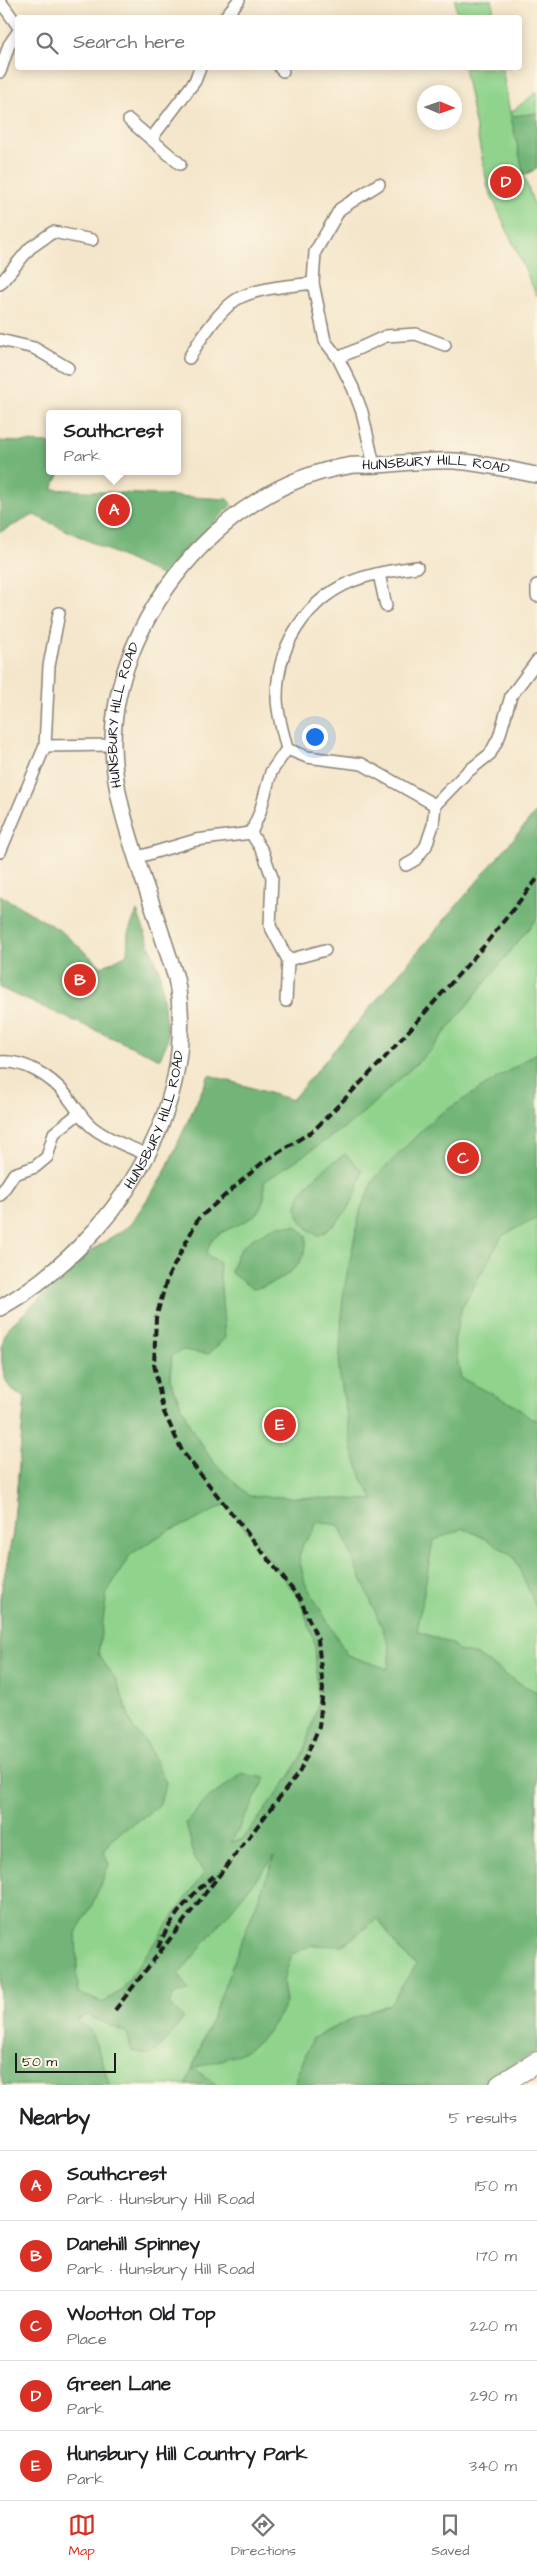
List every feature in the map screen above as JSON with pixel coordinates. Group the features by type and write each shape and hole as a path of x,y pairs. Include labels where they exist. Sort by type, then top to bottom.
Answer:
{"highway":[{"path":"500,2085 537,2062"}],"street":[{"path":"227,15 239,0"},
{"path":"0,1 15,22"},
{"path":"0,72 9,45 15,36"},
{"path":"151,139 195,80 199,70"},
{"path":"129,120 180,164"},
{"path":"374,466 362,412 338,358 325,341 313,283 315,252 340,209 379,184"},
{"path":"0,284 30,248 53,232 92,240"},
{"path":"189,358 205,331 240,298 270,289 313,283"},
{"path":"338,358 386,336 416,334 445,345"},
{"path":"0,340 34,348 68,368"},
{"name":"HUNSBURY HILL ROAD","path":"0,1308 20,1296 91,1237 117,1203 148,1155 165,1116 175,1076 180,1024 176,978 123,820 116,785 113,745 117,704 127,666 141,631 162,594 198,549 222,526 282,488 317,474 349,466 374,466 414,461 457,462 537,475"},
{"path":"251,833 271,772 287,749 277,698 279,671 286,646 297,625 313,604 339,588 379,574 417,567"},
{"path":"379,574 386,606"},
{"path":"537,586 537,596"},
{"path":"0,852 45,746 49,666 59,613"},
{"path":"406,865 415,860 426,846 433,825 435,805 466,773 490,754 504,722 511,696 537,661"},
{"path":"45,746 113,745"},
{"path":"287,749 307,757 362,764 435,805"},
{"path":"135,858 196,840 251,833"},
{"path":"251,833 263,852 272,877 270,926 288,960 286,1001"},
{"path":"288,960 325,950"},
{"path":"0,1062 31,1068 52,1080 67,1096 78,1114 98,1132 148,1155"},
{"path":"0,1195 14,1174 35,1168 47,1157 54,1133 78,1114"}],"green space":[{"path":"455,0 492,0 494,15 457,15"},
{"path":"464,70 502,70 510,113 537,92 537,168 524,176 537,213 537,296 488,188"},
{"path":"510,113 514,116 537,113 537,168 524,175"},
{"path":"0,441 46,443 46,475 59,475 52,489 227,499 232,505 180,556 167,578 34,515 0,532"},
{"path":"537,811 537,2051 479,2085 3,2085 0,2071 0,1598 13,1533 25,1398 10,1387 5,1376 2,1363 2,1349 7,1329 91,1251 130,1225 163,1176 209,1075 292,1100"},
{"path":"537,811 537,918 431,1050 354,1121 264,1182 264,1200 258,1211 251,1218 215,1237 209,1245 207,1255 219,1262 225,1338 209,1354 183,1350 172,1355 170,1380 191,1428 213,1462 249,1496 374,1500 362,1479 353,1452 339,1371 343,1293 361,1208 374,1179 434,1118 537,1053 537,1217 502,1236 462,1307 454,1342 461,1378 514,1405 531,1419 537,1420 537,1609 514,1557 488,1540 463,1528 433,1541 417,1631 452,1644 459,1651 477,1655 515,1681 537,1692 537,2051 479,2085 296,2085 296,2077 313,2038 349,2020 390,2004 416,1965 401,1952 378,1918 342,1946 312,1945 292,1954 283,1981 286,2003 267,2033 258,2042 238,2054 193,2068 217,2085 186,2085 275,1856 179,1974 188,1991 176,1992 169,2004 184,2018 166,2041 151,2055 132,2051 127,2033 87,2015 76,2021 90,2030 102,2059 109,2085 3,2085 0,2071 0,1598 13,1533 25,1398 7,1383 3,1370 3,1342 7,1329 91,1251 130,1225 163,1176 209,1075 292,1100","holes":["226,1504 300,1599 315,1644 318,1703 304,1751 288,1779 243,1839 231,1842 266,1778 242,1774 205,1801 186,1823 194,1856 204,1873 121,1990 103,2003 78,1993 76,1933 91,1907 109,1865 104,1850 112,1838 159,1806 166,1783 147,1743 133,1728 117,1681 98,1654 107,1592 131,1554 169,1530 192,1522","317,1522 339,1525 390,1647 388,1669 347,1655 305,1583 299,1557 303,1544 312,1533"]},
{"path":"0,895 61,931 102,967 127,954 128,933 137,911 160,973 168,1040 160,1059 0,988"},
{"path":"345,1154 362,1170 357,1190 342,1216 335,1224 318,1236 304,1225 298,1214 298,1203 311,1181"},
{"path":"278,1225 296,1226 306,1235 306,1246 303,1256 298,1264 283,1277 253,1289 231,1273 234,1262 247,1243"}],"railway":[{"path":"115,2010 300,1771 319,1727 323,1689 318,1640 300,1599 182,1451 163,1410 154,1364 156,1318 167,1279 198,1219 262,1163 314,1130 381,1062 484,946 537,879"},
{"path":"158,1948 174,1918 197,1891 214,1876"}],"place":[{"name":"Green Lane","path":"506,182"},
{"name":"Southcrest","path":"114,510"},
{"name":"Danehill Spinney","path":"80,980"},
{"name":"Wootton Old Top","path":"463,1158"},
{"name":"Hunsbury Hill Country Park","path":"280,1425"}]}
